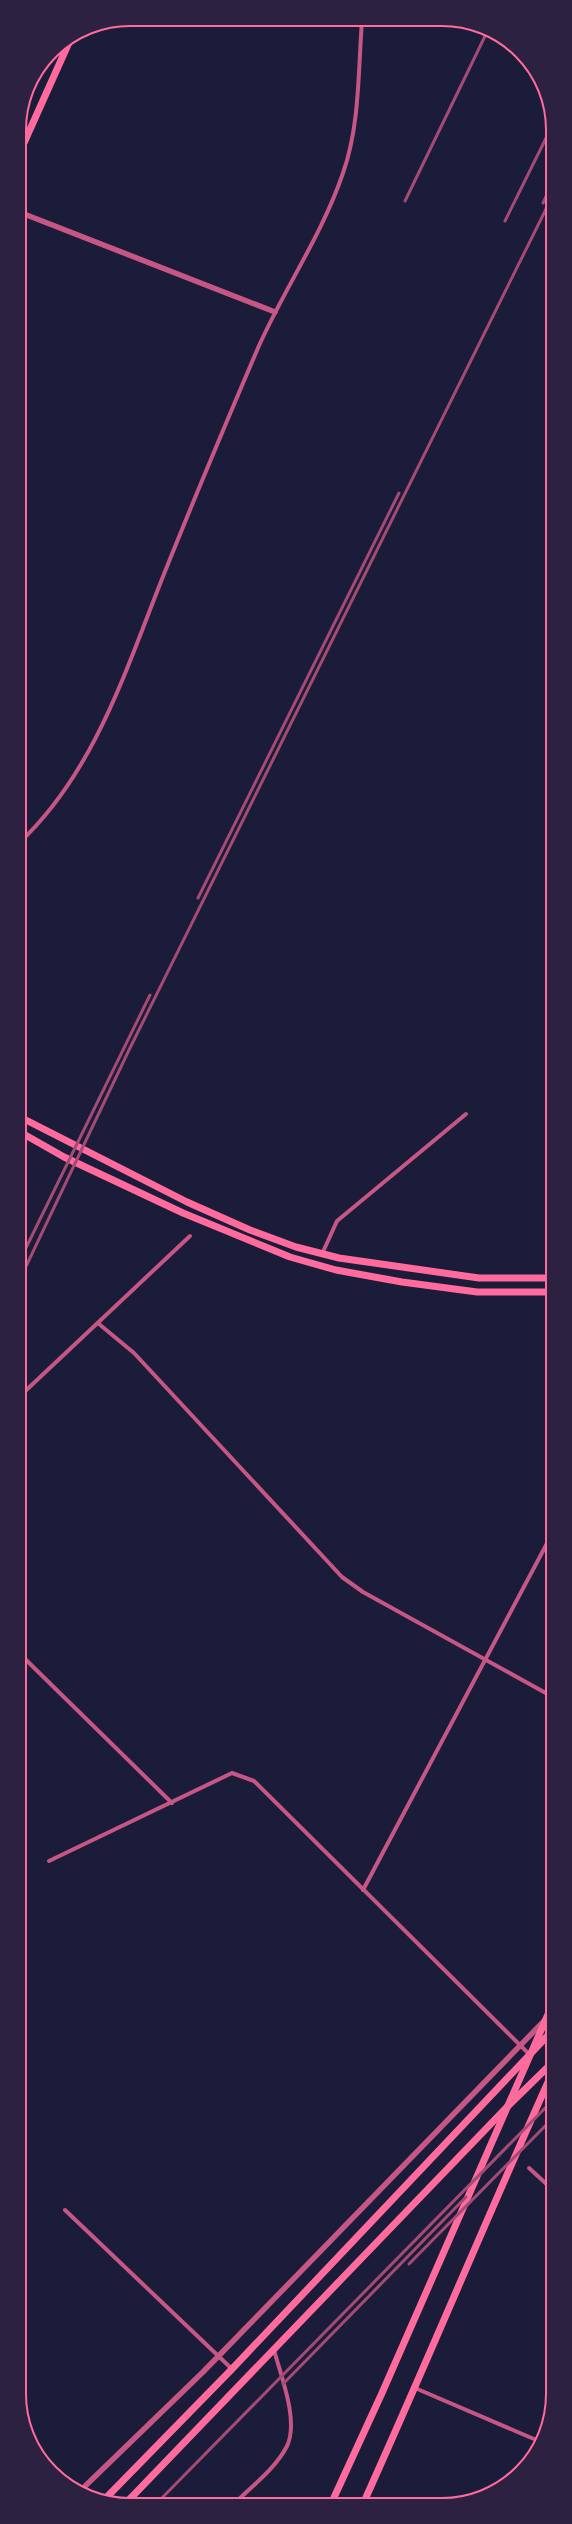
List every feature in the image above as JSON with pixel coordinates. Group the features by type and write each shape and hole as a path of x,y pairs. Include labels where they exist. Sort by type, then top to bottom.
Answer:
{"main road":[{"path":"26,138 67,47"},
{"path":"26,1120 187,1202 250,1230 296,1247 322,1254 407,1269 479,1278 546,1278"},
{"path":"26,1135 64,1157 183,1212 245,1240 298,1259 343,1272 470,1291 546,1292"},
{"path":"334,2498 382,2393 545,2020"},
{"path":"108,2496 232,2369 546,2037"},
{"path":"131,2498 508,2106 546,2069"},
{"path":"366,2498 415,2388 487,2215 546,2086"}],"street":[{"path":"26,837 64,793 91,748 115,696 204,475 275,312 329,207 343,173 353,137 362,26"},
{"path":"26,215 275,312"},
{"path":"322,1254 337,1221 466,1114"},
{"path":"26,1391 99,1324 190,1236"},
{"path":"99,1324 134,1353 342,1577 362,1592 546,1693"},
{"path":"363,1890 546,1543"},
{"path":"26,1660 172,1802"},
{"path":"49,1861 232,1774 243,1776 254,1781 529,2054"},
{"path":"84,2487 218,2356 545,2020"},
{"path":"529,2168 546,2184"},
{"path":"65,2210 232,2369"},
{"path":"240,2498 280,2458 288,2445 291,2428 288,2400 274,2350"},
{"path":"415,2388 535,2440"}],"railway":[{"path":"405,201 485,36"},
{"path":"505,221 546,138"},
{"path":"543,203 546,197"},
{"path":"26,1266 129,1050 546,209"},
{"path":"198,898 399,493"},
{"path":"26,1248 150,995"},
{"path":"162,2498 546,2107"},
{"path":"409,2264 546,2125"},
{"path":"283,2384 466,2197"}]}
